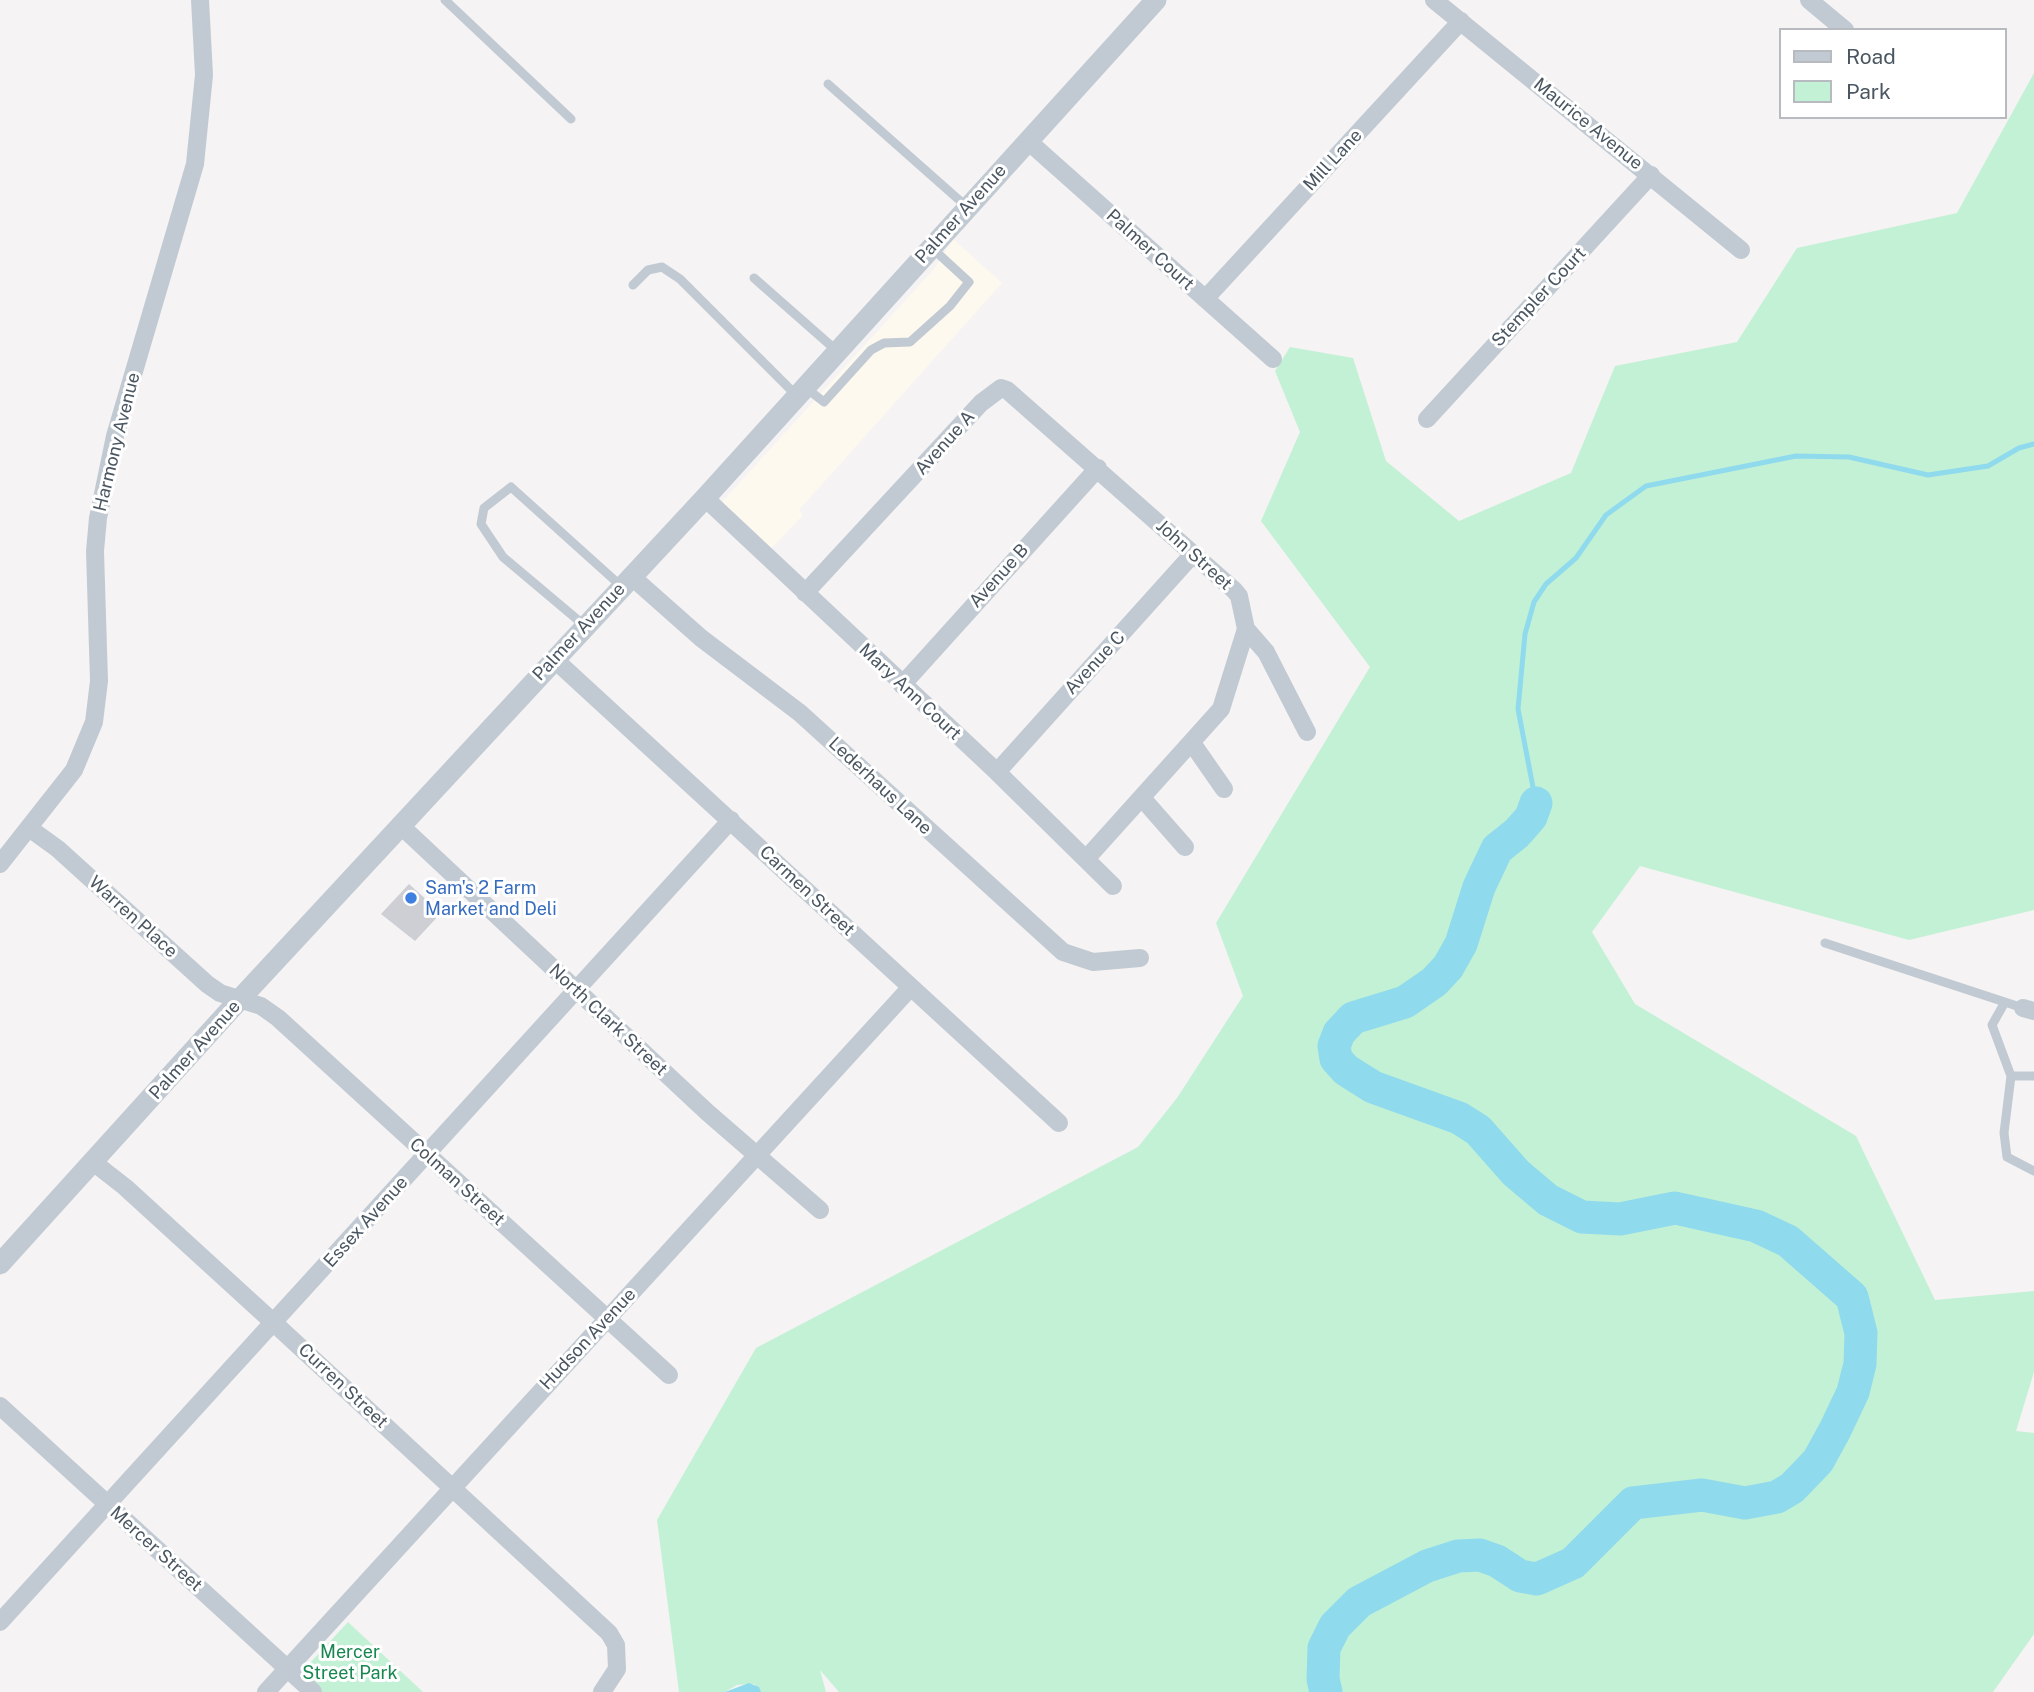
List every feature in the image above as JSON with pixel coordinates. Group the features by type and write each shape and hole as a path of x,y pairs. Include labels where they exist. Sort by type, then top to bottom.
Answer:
{"street":[{"name":"Harmony Avenue","path":"0,863 74,770 94,722 99,681 96,551 99,508 115,436 195,164 204,75 200,0"},
{"name":"Palmer Avenue","path":"0,1264 400,825 705,498 1156,0"},
{"name":"Maurice Avenue","path":"1434,0 1741,250"},
{"path":"1809,0 1843,28"},
{"name":"Mill Lane","path":"1205,299 1461,21"},
{"name":"Palmer Court","path":"1028,141 1273,359"},
{"name":"Stempler Court","path":"1427,419 1651,175"},
{"name":"Avenue A","path":"805,593 981,403 1001,388 1019,397 1098,468"},
{"name":"John Street","path":"1098,468 1239,596 1246,629 1266,652 1307,732"},
{"name":"Avenue B","path":"902,685 1098,468"},
{"name":"Mary Ann Court","path":"705,498 997,772 1113,886"},
{"name":"Avenue C","path":"997,772 1193,554"},
{"name":"Lederhaus Lane","path":"626,581 809,721 918,823 1063,952 1093,962 1140,958"},
{"path":"1086,859 1221,709 1246,629"},
{"name":"Carmen Street","path":"554,659 1059,1123"},
{"path":"1192,743 1224,789"},
{"path":"1142,798 1185,847"},
{"name":"Essex Avenue","path":"0,1622 731,820"},
{"name":"North Clark Street","path":"400,825 577,991 820,1210"},
{"name":"Warren Place","path":"29,828 58,849 207,985 219,993 240,999"},
{"name":"Hudson Avenue","path":"266,1692 911,987"},
{"name":"Colman Street","path":"240,999 261,1006 278,1018 669,1375"},
{"name":"Curren Street","path":"93,1162 125,1187 274,1323 609,1633 618,1658 617,1669 602,1692"},
{"name":"Mercer Street","path":"0,1406 313,1692"}],"lane":[{"path":"445,0 571,119"},
{"path":"828,84 967,207"},
{"path":"633,285 648,270 662,267 680,279 801,392 824,402 871,350 884,343 910,342 950,306 969,282 932,248"},
{"path":"754,278 837,351"},
{"path":"852,334 871,350"},
{"path":"584,626 503,557 481,524 484,508 511,487 626,581"},
{"path":"1825,943 2028,1010"},
{"path":"2005,1002 1992,1025 2011,1076 2004,1133 2007,1157 2034,1171"},
{"path":"2011,1076 2034,1076"}],"shaded area":[{"path":"953,239 1002,283 799,510 803,515 771,549 722,502 934,269"}],"green space":[{"path":"2034,73 2034,910 1909,940 1640,866 1592,932 1635,1004 1856,1136 1935,1300 2034,1291 2034,1372 2016,1431 2034,1433 2034,1634 1993,1692 839,1692 820,1670 826,1692 761,1692 754,1684 737,1685 725,1692 679,1692 657,1520 756,1348 1138,1147 1177,1098 1243,996 1216,923 1370,667 1261,521 1300,432 1275,371 1290,347 1353,358 1386,461 1459,521 1571,473 1615,366 1737,342 1797,248 1957,213"},
{"name":"Mercer Street Park","path":"348,1622 423,1692 313,1692 297,1677"}],"water":[{"path":"749,1683 759,1687 761,1692 725,1692"}],"building":[{"name":"Sam's 2 Farm Market and Deli","path":"409,884 441,913 415,941 381,914"}],"waterway":[{"path":"1536,803 1518,709 1525,634 1534,602 1546,584 1576,558 1606,515 1646,486 1796,456 1849,457 1928,475 1988,466 2019,448 2034,444"},
{"path":"1326,1692 1323,1679 1324,1648 1335,1626 1359,1602 1427,1566 1458,1556 1480,1555 1497,1561 1520,1576 1537,1579 1573,1563 1633,1503 1702,1495 1745,1503 1777,1497 1792,1488 1818,1461 1853,1392 1860,1364 1861,1333 1852,1297 1788,1241 1756,1226 1675,1208 1620,1219 1582,1217 1548,1200 1516,1173 1478,1130 1459,1118 1373,1087 1346,1070 1336,1059 1334,1046 1339,1033 1353,1018 1405,1002 1434,982 1448,967 1461,944 1479,887 1497,849 1531,817 1536,803"}],"place":[{"name":"Sam's 2 Farm Market and Deli","path":"411,898"}]}
